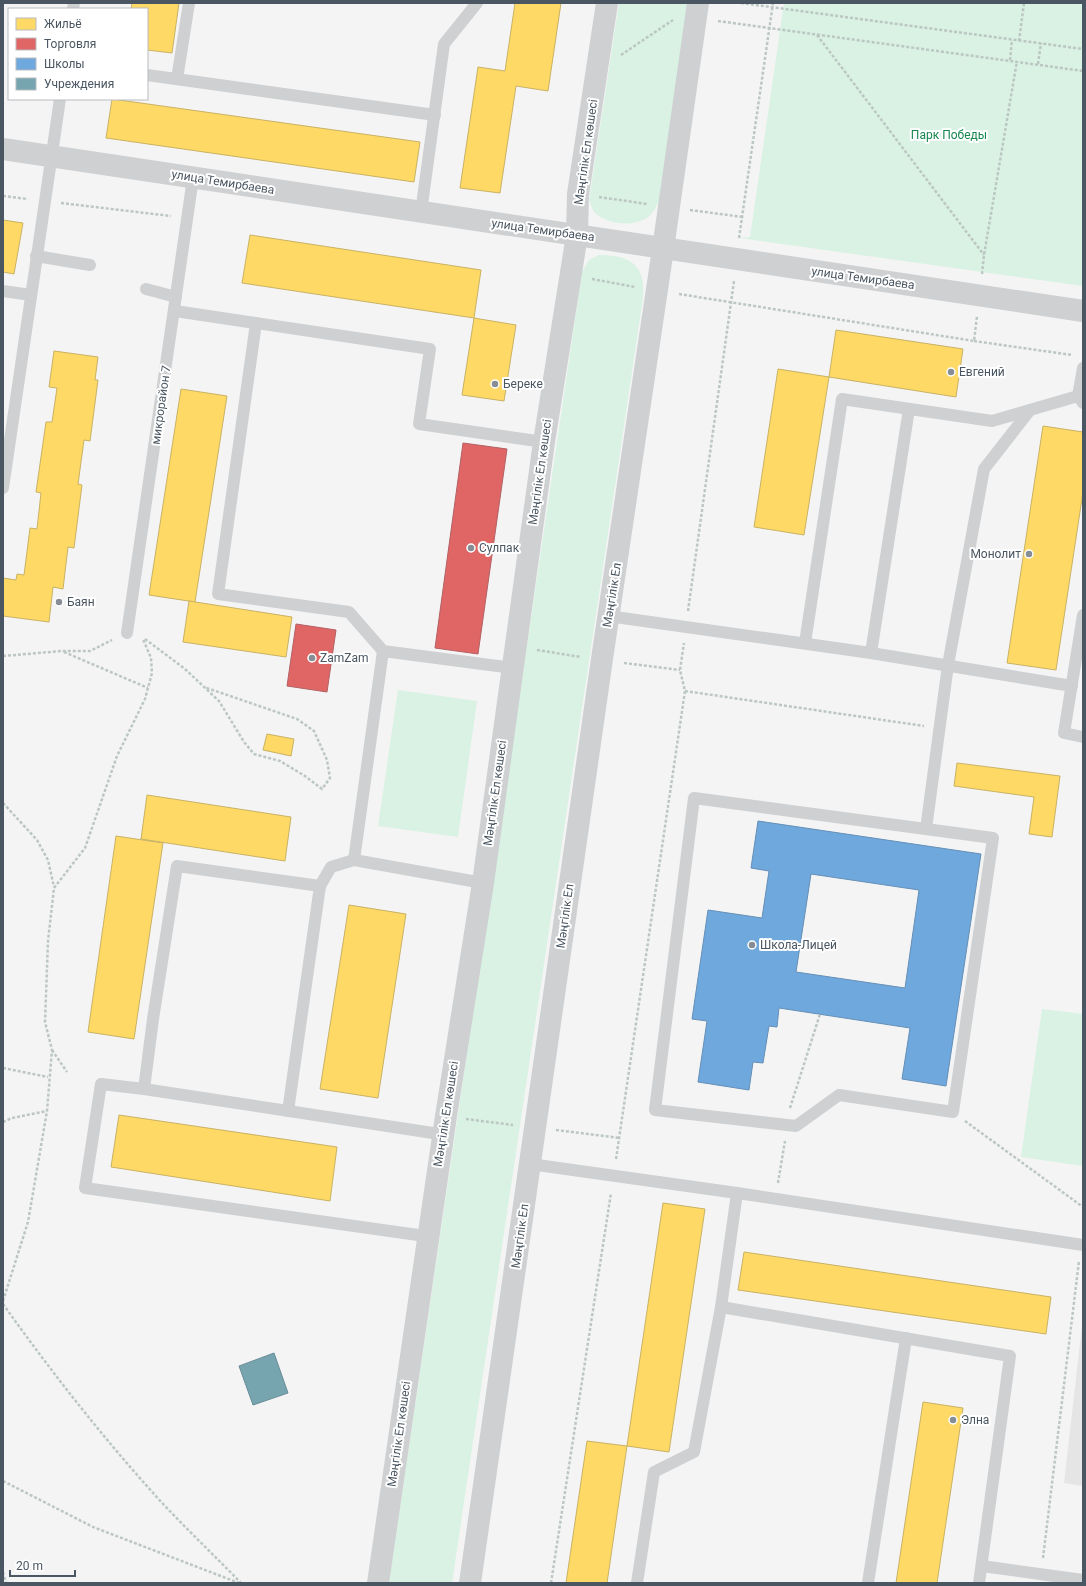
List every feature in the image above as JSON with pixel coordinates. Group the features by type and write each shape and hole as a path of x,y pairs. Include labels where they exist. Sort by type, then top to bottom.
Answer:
{"street":[{"name":"Мәңгілік Ел көшесі","path":"378,1583 446,1116 482,883 544,442 577,235 578,194 607,3"},
{"path":"663,249 698,3"},
{"name":"улица Темирбаева","path":"3,149 663,249 980,294 1083,311"},
{"name":"Мәңгілік Ел","path":"470,1583 608,616 663,249"}],"lane":[{"path":"178,79 189,3"},
{"path":"421,212 444,44 477,3"},
{"path":"148,76 435,114"},
{"path":"3,488 60,100"},
{"name":"микрорайон 7","path":"127,633 175,311 193,178"},
{"path":"36,256 90,265"},
{"path":"146,289 176,297"},
{"path":"3,291 31,295"},
{"path":"175,311 430,349 419,424 544,442"},
{"path":"256,323 218,594 349,612 383,650 513,668"},
{"path":"805,643 842,399 992,421 1030,410 1081,399 1083,368"},
{"path":"871,652 909,409"},
{"path":"926,829 948,666 984,469 1030,410"},
{"path":"608,616 871,652 1072,686"},
{"path":"1082,623 1064,733 1083,737"},
{"path":"354,860 383,650"},
{"path":"694,798 926,829 993,838 953,1112 839,1095 796,1126 656,1110 694,798"},
{"path":"288,1111 320,886 331,867 354,860 482,883"},
{"path":"144,1089 153,1019 177,866 320,886"},
{"path":"418,1235 85,1188 101,1084 144,1089 433,1133"},
{"path":"530,1164 737,1193 1082,1245"},
{"path":"637,1583 654,1472 694,1452 721,1307 737,1193"},
{"path":"721,1307 1010,1356 979,1583"},
{"path":"868,1583 906,1338"},
{"path":"982,1566 1083,1580"}],"path":[{"path":"741,3 1083,49"},
{"path":"551,1583 614,1175 685,691 680,670 730,302 773,3"},
{"path":"1019,41 1024,3"},
{"path":"599,59 613,60 675,19"},
{"path":"713,20 1083,71"},
{"path":"817,34 984,255"},
{"path":"1010,60 1012,40"},
{"path":"1038,64 1041,43"},
{"path":"974,341 984,255 1017,61"},
{"path":"3,196 187,218"},
{"path":"596,197 649,204"},
{"path":"688,210 743,217"},
{"path":"730,302 974,341 1075,355"},
{"path":"3,656 62,651 90,652 127,633 143,638 185,669 204,687 219,701 244,742 254,754 280,761 305,776 322,789 330,778 327,760 314,732 297,719 204,687"},
{"path":"54,888 85,848 117,756 145,699 152,673 151,658 143,638"},
{"path":"62,651 148,688"},
{"path":"685,691 940,728"},
{"path":"3,803 37,840 48,860 54,888 48,941 45,1022 52,1050 67,1072"},
{"path":"3,1301 28,1222 47,1111 48,1077 52,1050"},
{"path":"3,1068 48,1077"},
{"path":"3,1122 12,1118 47,1111"},
{"path":"953,1112 1083,1207"},
{"path":"1041,1574 1082,1245"},
{"path":"3,1304 43,1360 112,1445 155,1495 240,1583"},
{"path":"3,1481 93,1527 240,1583"},
{"path":"3,1572 6,1583"}],"shaded area":[{"path":"1083,1317 1083,1486 1064,1483"}],"green space":[{"path":"619,3 688,3 659,202 650,216 633,223 612,222 599,216 594,212 589,200"},
{"name":"Парк Победы","path":"784,3 1083,3 1083,286 739,238 750,237"},
{"path":"599,255 619,257 634,264 642,277 643,298 452,1583 389,1583 582,272 589,260"},
{"path":"398,690 477,701 458,837 378,826"},
{"path":"1042,1009 1083,1014 1083,1166 1021,1157"}],"building: Жильё":[{"path":"132,3 179,3 172,53 148,50 148,8 131,8"},
{"path":"515,3 561,3 548,91 516,86 500,193 460,188 478,67 505,71"},
{"path":"112,100 119,100 420,142 414,182 106,138"},
{"path":"3,220 23,223 14,274 3,272"},
{"path":"250,235 481,270 474,318 242,283"},
{"path":"474,318 516,325 504,401 462,395"},
{"path":"836,330 963,349 956,397 829,377"},
{"path":"54,351 98,357 95,380 98,380 90,441 84,440 78,484 82,485 74,548 68,547 63,589 53,587 49,622 3,616 3,578 16,580 17,574 24,575 30,528 37,529 41,493 36,492 46,422 52,422 57,388 49,387"},
{"path":"778,369 829,377 804,535 754,527"},
{"path":"181,389 227,396 195,602 149,595"},
{"path":"1043,426 1083,432 1083,492 1056,670 1007,663"},
{"path":"189,601 292,617 286,657 183,642"},
{"path":"267,734 294,739 291,756 263,750"},
{"path":"957,763 1060,776 1052,837 1029,834 1034,797 954,786"},
{"path":"147,795 291,817 285,861 141,839"},
{"path":"116,836 163,843 134,1039 88,1032"},
{"path":"349,905 406,914 378,1098 320,1089"},
{"path":"119,1115 337,1147 330,1201 111,1167"},
{"path":"663,1203 705,1209 669,1452 627,1446"},
{"path":"744,1252 1051,1297 1046,1334 738,1290"},
{"path":"923,1402 963,1408 937,1583 896,1583"},
{"path":"587,1441 627,1446 607,1583 566,1583"}],"building: Торговля":[{"name":"Сулпак","path":"463,443 507,449 478,654 435,648"},
{"name":"ZamZam","path":"296,624 336,630 327,692 287,686"}],"building: Школы":[{"name":"Школа-Лицей","path":"758,821 981,854 946,1086 902,1079 910,1028 779,1008 777,1027 769,1026 763,1063 753,1062 749,1090 698,1082 707,1021 692,1019 708,910 762,918 769,871 751,868","holes":["811,874 919,890 905,988 796,972"]}],"building: Учреждения":[{"path":"274,1353 288,1393 253,1405 239,1366"}],"place":[{"name":"Евгений","path":"951,372"},
{"name":"Береке","path":"495,384"},
{"name":"Сулпак","path":"471,548"},
{"name":"Монолит","path":"1029,554"},
{"name":"Баян","path":"59,602"},
{"name":"ZamZam","path":"312,658"},
{"name":"Школа-Лицей","path":"752,945"},
{"name":"Элна","path":"953,1420"}]}
